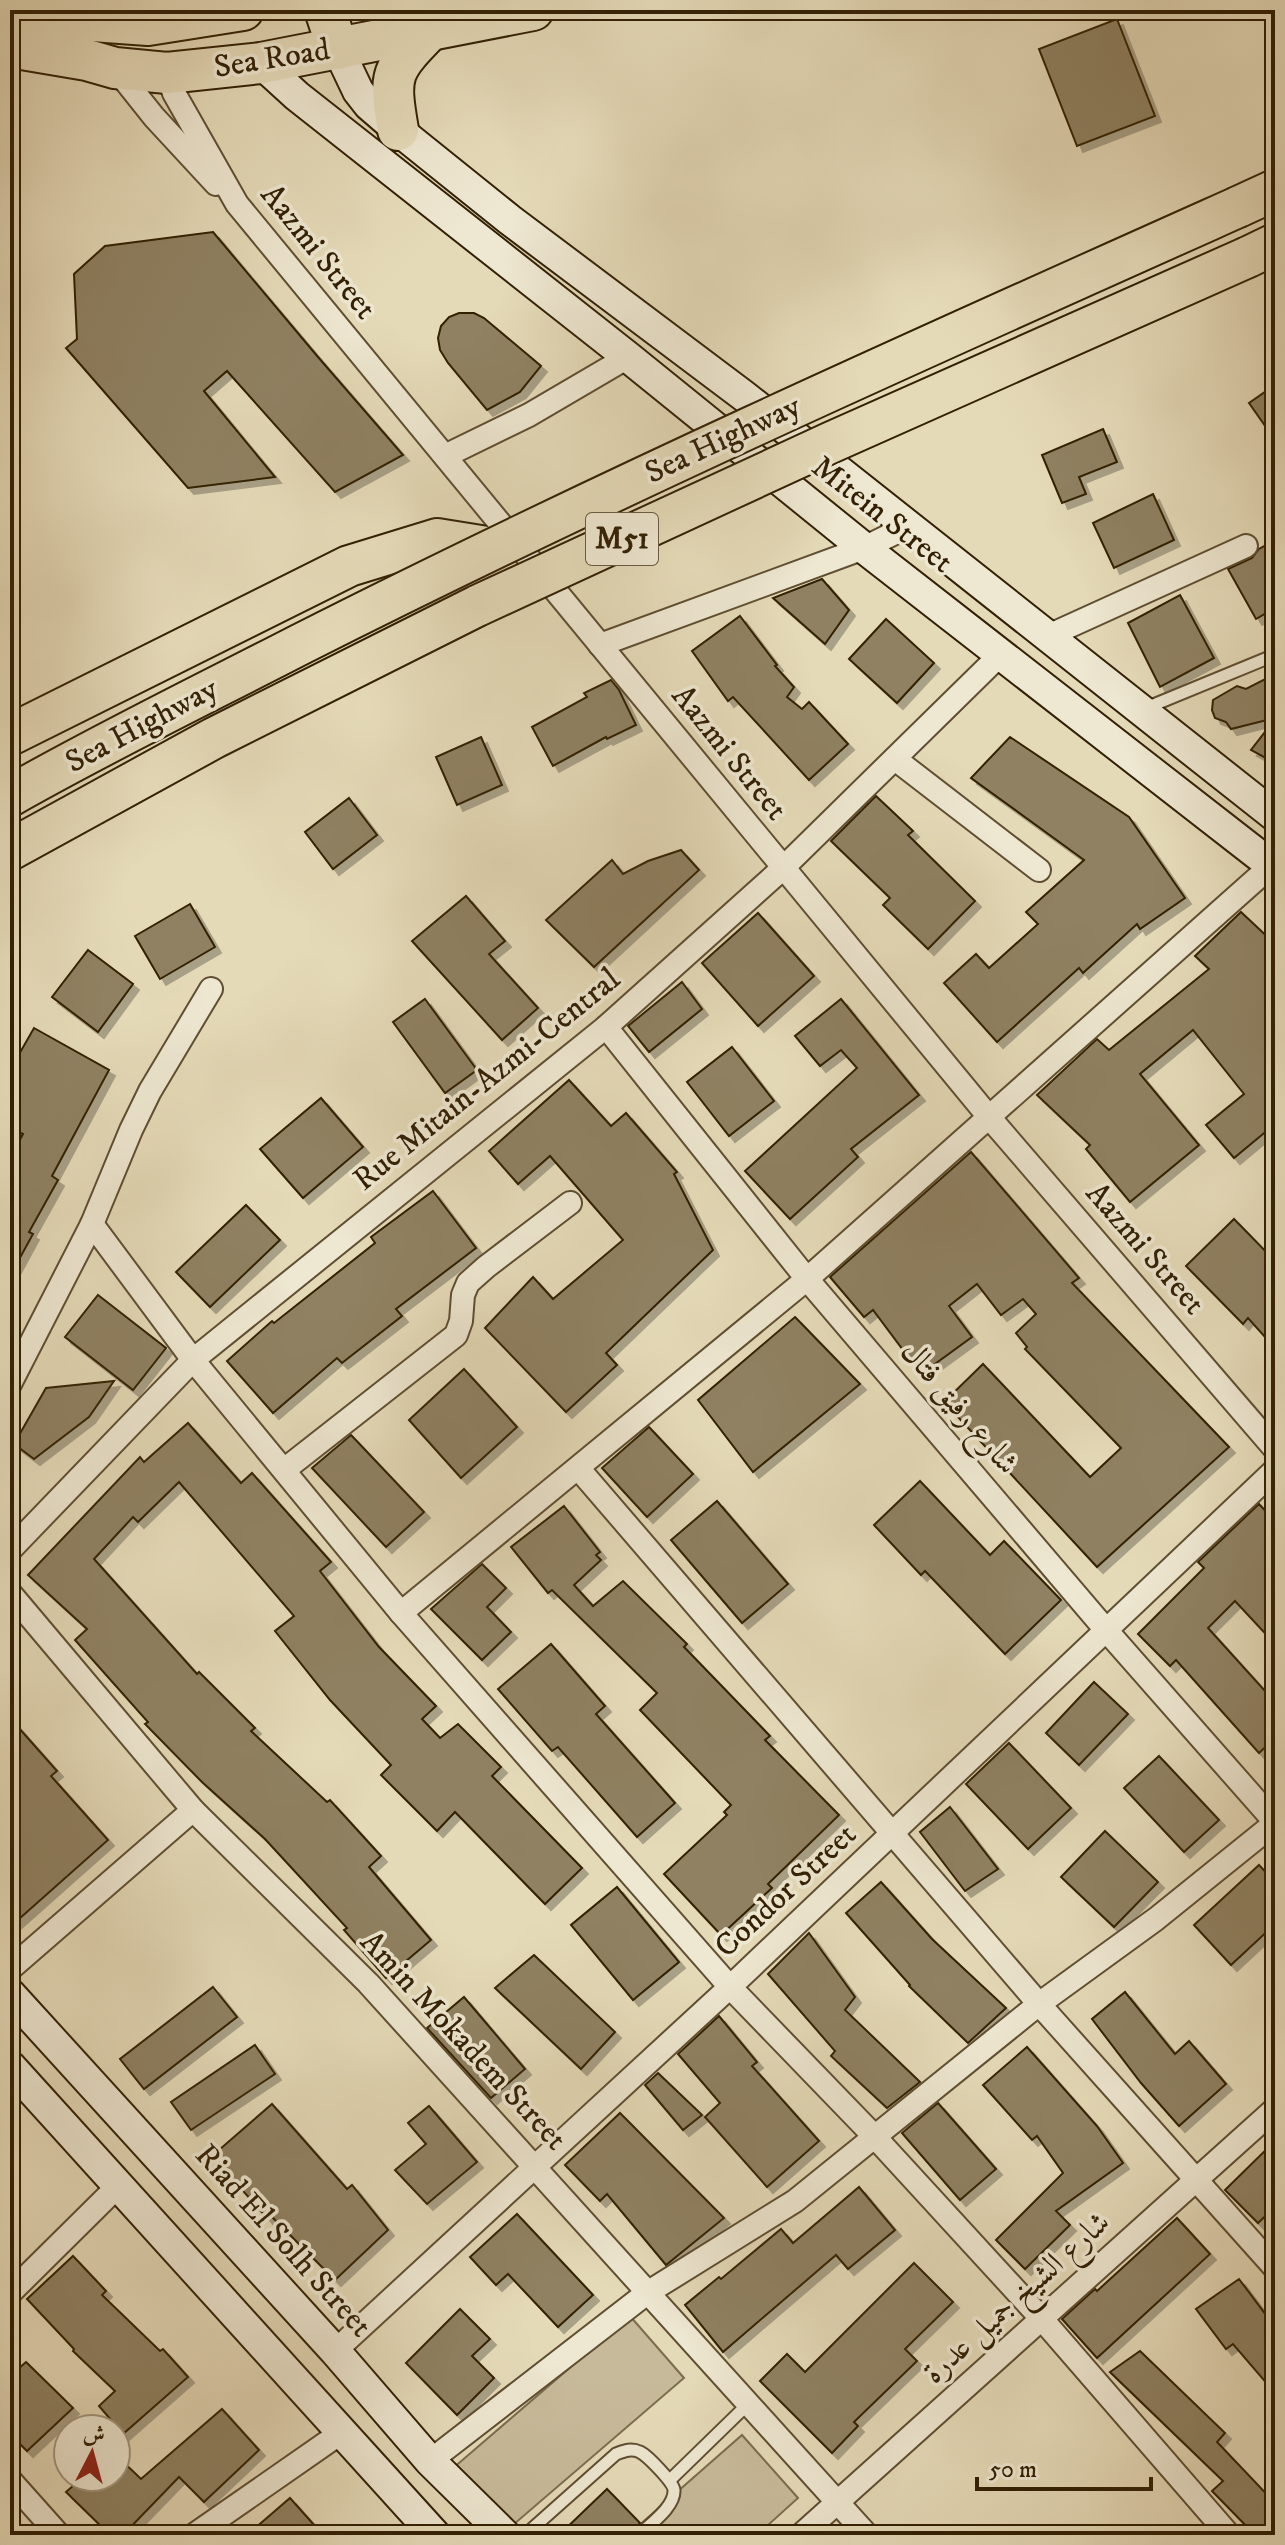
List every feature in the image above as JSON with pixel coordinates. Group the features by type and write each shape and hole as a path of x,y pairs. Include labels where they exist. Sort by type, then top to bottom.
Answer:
{"highway":[{"name":"Sea Road","path":"10,15 148,25 243,10"},
{"path":"325,10 338,49"},
{"name":"Sea Road","path":"10,47 141,71 261,63 533,10"},
{"path":"141,71 148,25"},
{"path":"398,130 392,96 394,72 431,29"},
{"name":"Sea Highway","path":"10,796 493,548 821,394 1275,190"},
{"name":"Sea Highway","path":"10,850 214,738 477,606 818,448 1261,251"},
{"path":"10,735 349,566 437,539 493,548"}],"street":[{"name":"Mitein Street","path":"338,49 358,91 398,130 510,220 732,387 1142,710 1270,804"},
{"name":"Mitein Street","path":"261,63 297,96 864,548 1273,867"},
{"path":"141,71 154,117 237,204"},
{"name":"Aazmi Street","path":"141,71 174,93 237,204 782,869 989,1117 1275,1449"},
{"path":"445,456 529,415 628,357"},
{"path":"600,645 864,548 909,526"},
{"path":"1048,636 1246,546"},
{"name":"Rue Mitain-Azmi-Central","path":"10,1550 193,1360 606,1027 782,869 1001,654"},
{"path":"895,759 1039,870"},
{"path":"401,1613 807,1279 1273,867"},
{"path":"10,1384 92,1224 150,1091 211,989"},
{"name":"شارع رفيق فتال","path":"606,1027 807,1279 1106,1630 1275,1822"},
{"path":"284,1470 456,1335 468,1283 570,1203"},
{"path":"92,1224 193,1360 401,1613 730,1987 874,2136 1041,2318 1229,2535"},
{"path":"578,1468 1039,2004 1275,2268"},
{"name":"Condor Street","path":"335,2351 730,1987 1275,1470"},
{"name":"Amin Mokadem Street","path":"10,1593 193,1810 368,1983 536,2165 647,2293 867,2535"},
{"path":"10,1969 193,1810"},
{"path":"430,2461 647,2293 795,2201 1039,2004 1156,1919 1275,1822"},
{"name":"Riad El Solh Street","path":"10,1994 335,2351 430,2461 505,2535"},
{"path":"10,2066 435,2535"},
{"name":"شارع الشيخ جميل عدرة","path":"801,2535 1275,2109"},
{"path":"10,2293 118,2186"},
{"path":"194,2535 342,2432"},
{"path":"14,2491 59,2535"}],"lane":[{"path":"1142,710 1275,655"},
{"path":"670,2480 748,2404"},
{"path":"525,2535 616,2454 627,2450 641,2452 670,2480 674,2490 670,2504 639,2535"}],"shaded area":[{"path":"630,2316 684,2378 506,2531 452,2469"},
{"path":"742,2435 798,2498 757,2535 628,2535"}],"building":[{"path":"1117,19 1155,116 1077,146 1039,49"},
{"path":"213,232 403,455 335,492 227,371 204,391 275,477 188,488 66,348 77,339 74,274 105,246"},
{"path":"474,313 484,318 541,366 520,392 487,410 440,350 438,338 441,326 449,317"},
{"path":"1275,385 1275,440 1249,403"},
{"path":"1103,429 1117,462 1079,477 1086,494 1062,503 1042,455"},
{"path":"1153,494 1174,540 1114,568 1093,523"},
{"path":"1275,540 1275,608 1256,619 1228,569 1252,558 1259,549"},
{"path":"822,579 849,610 825,644 773,598"},
{"path":"1180,595 1214,658 1160,687 1128,623"},
{"path":"740,616 775,666 794,687 787,697 802,709 809,702 848,744 809,780 733,697 728,701 692,651"},
{"path":"886,619 934,663 897,703 849,659"},
{"path":"1275,674 1275,718 1231,729 1226,722 1215,718 1213,700 1237,686 1246,689"},
{"path":"611,680 636,725 606,737 553,766 532,727 587,697 584,693"},
{"path":"1275,719 1275,763 1251,750"},
{"path":"481,737 502,785 457,805 436,757"},
{"path":"1010,737 1129,817 1185,898 1140,929 1137,924 1083,973 1079,968 997,1042 944,983 976,954 989,968 1038,924 1026,912 1084,860 971,778"},
{"path":"876,796 913,831 908,835 975,901 928,949 883,905 890,898 831,841"},
{"path":"349,798 377,835 333,869 305,832"},
{"path":"681,850 699,870 594,967 546,920 612,860 623,874 648,861"},
{"path":"466,896 505,941 489,954 538,1008 502,1040 412,941"},
{"path":"190,904 215,947 160,979 135,936"},
{"path":"1241,912 1275,944 1275,1124 1234,1158 1206,1125 1244,1094 1193,1030 1140,1074 1199,1145 1130,1202 1086,1149 1090,1145 1037,1095 1097,1039 1109,1050 1209,969 1195,956"},
{"path":"758,913 814,976 758,1026 702,963"},
{"path":"88,950 133,984 98,1032 52,997"},
{"path":"682,982 702,1009 649,1052 628,1026"},
{"path":"425,999 477,1070 445,1093 393,1022"},
{"path":"841,999 919,1095 851,1149 858,1157 790,1219 745,1171 857,1068 841,1050 820,1066 795,1036"},
{"path":"34,1028 109,1070 52,1176 58,1180 29,1232 33,1234 10,1276 10,1158 23,1134 10,1128 10,1070"},
{"path":"732,1047 774,1101 729,1136 687,1082"},
{"path":"569,1080 611,1126 626,1113 677,1172 674,1174 713,1250 606,1353 617,1365 566,1412 485,1328 533,1277 553,1299 623,1240 550,1156 518,1184 489,1151"},
{"path":"321,1098 363,1147 303,1198 260,1149"},
{"path":"971,1152 1079,1278 1072,1283 1229,1447 1097,1567 944,1402 983,1364 1090,1477 1121,1448 1025,1349 1027,1347 1016,1333 1036,1314 1023,1299 1001,1315 977,1284 949,1306 972,1337 921,1374 873,1310 864,1317 830,1277"},
{"path":"433,1191 476,1248 396,1309 402,1316 342,1363 337,1358 273,1413 227,1361 272,1321 274,1323 375,1243 371,1237"},
{"path":"246,1205 280,1240 210,1307 176,1272"},
{"path":"1234,1219 1275,1261 1275,1348 1248,1318 1243,1324 1186,1266"},
{"path":"98,1295 166,1348 133,1390 65,1337"},
{"path":"795,1317 860,1384 753,1472 698,1400"},
{"path":"464,1369 517,1427 461,1478 409,1420"},
{"path":"114,1381 89,1417 34,1459 14,1444 46,1388"},
{"path":"188,1423 241,1483 252,1473 331,1562 320,1571 379,1647 436,1706 422,1719 440,1738 458,1724 501,1767 492,1776 582,1868 545,1904 455,1812 437,1831 381,1775 391,1765 330,1700 275,1631 294,1616 179,1482 138,1522 133,1517 94,1559 197,1674 199,1672 255,1728 251,1731 327,1802 330,1800 381,1856 369,1867 431,1940 386,1978 344,1930 347,1928 265,1839 202,1782 145,1724 148,1722 75,1640 87,1629 28,1575 140,1457 144,1462"},
{"path":"649,1427 693,1474 647,1517 602,1468"},
{"path":"351,1435 424,1512 386,1547 312,1468"},
{"path":"920,1481 990,1555 1004,1541 1061,1600 1005,1654 925,1571 921,1575 874,1525"},
{"path":"717,1501 788,1584 742,1623 671,1540"},
{"path":"1259,1504 1275,1521 1275,1644 1235,1601 1208,1628 1275,1702 1275,1738 1259,1753 1176,1660 1170,1666 1138,1634 1204,1568 1198,1562"},
{"path":"564,1506 600,1552 596,1555 601,1560 574,1585 593,1606 623,1581 687,1644 684,1647 770,1736 765,1740 839,1815 768,1884 772,1888 721,1935 664,1874 727,1815 724,1812 731,1805 640,1710 657,1693 552,1590 548,1593 511,1547"},
{"path":"482,1564 506,1588 487,1607 511,1632 482,1660 431,1609"},
{"path":"551,1644 605,1706 596,1714 675,1803 637,1837 558,1747 552,1751 498,1689"},
{"path":"1094,1682 1128,1714 1079,1765 1046,1733"},
{"path":"10,1718 57,1771 51,1776 108,1840 10,1927"},
{"path":"1009,1743 1071,1808 1028,1849 966,1784"},
{"path":"1159,1756 1219,1820 1184,1852 1124,1788"},
{"path":"950,1807 998,1869 965,1891 920,1832"},
{"path":"1105,1831 1158,1882 1114,1927 1061,1877"},
{"path":"1259,1865 1275,1882 1275,1924 1231,1965 1194,1925"},
{"path":"881,1882 932,1939 1006,2008 968,2043 909,1986 846,1913"},
{"path":"617,1887 679,1962 633,2000 571,1925"},
{"path":"809,1933 855,1997 845,2010 920,2082 887,2108 831,2056 835,2051 768,1974"},
{"path":"534,1955 615,2032 581,2069 495,1988"},
{"path":"213,1987 237,2017 144,2089 120,2059"},
{"path":"1125,1992 1175,2054 1189,2041 1226,2084 1179,2126 1092,2019"},
{"path":"464,1997 525,2069 491,2098 427,2028"},
{"path":"719,2016 757,2062 752,2066 819,2141 767,2187 705,2117 720,2103 678,2054"},
{"path":"255,2045 275,2074 191,2130 171,2102"},
{"path":"1027,2047 1097,2126 1123,2163 1056,2211 1070,2225 1025,2269 996,2240 1063,2173 1037,2136 1032,2140 983,2085"},
{"path":"658,2073 702,2115 683,2130 645,2085"},
{"path":"938,2103 996,2169 960,2200 902,2133"},
{"path":"272,2104 347,2189 352,2185 388,2230 335,2280 270,2215 267,2218 212,2156"},
{"path":"429,2106 477,2162 427,2204 395,2170 426,2144 408,2123"},
{"path":"620,2113 724,2218 666,2265 607,2194 600,2201 565,2165"},
{"path":"1275,2141 1275,2207 1258,2223 1225,2190"},
{"path":"859,2187 895,2230 848,2269 836,2255 723,2352 685,2305 781,2229 793,2243"},
{"path":"517,2214 593,2295 558,2327 508,2274 496,2285 470,2257"},
{"path":"1177,2218 1210,2254 1097,2358 1062,2319"},
{"path":"73,2256 106,2291 102,2295 160,2351 163,2349 188,2377 132,2426 132,2413 105,2413 99,2406 115,2391 73,2351 27,2299"},
{"path":"914,2263 953,2302 905,2349 917,2361 854,2422 858,2426 832,2453 760,2381 787,2354 805,2372"},
{"path":"1239,2279 1275,2327 1275,2393 1233,2344 1226,2349 1196,2309"},
{"path":"460,2309 490,2339 472,2356 494,2378 457,2415 406,2363"},
{"path":"1140,2351 1225,2433 1217,2442 1275,2503 1275,2535 1255,2535 1212,2491 1223,2481 1110,2372"},
{"path":"26,2362 73,2408 68,2413 52,2413 52,2428 27,2451 10,2434 10,2376"},
{"path":"222,2409 259,2450 204,2502 179,2477 123,2535 110,2535 67,2493 132,2493 132,2470 141,2479"},
{"path":"607,2489 640,2523 631,2535 559,2535"},
{"path":"290,2498 323,2535 247,2535"}]}
